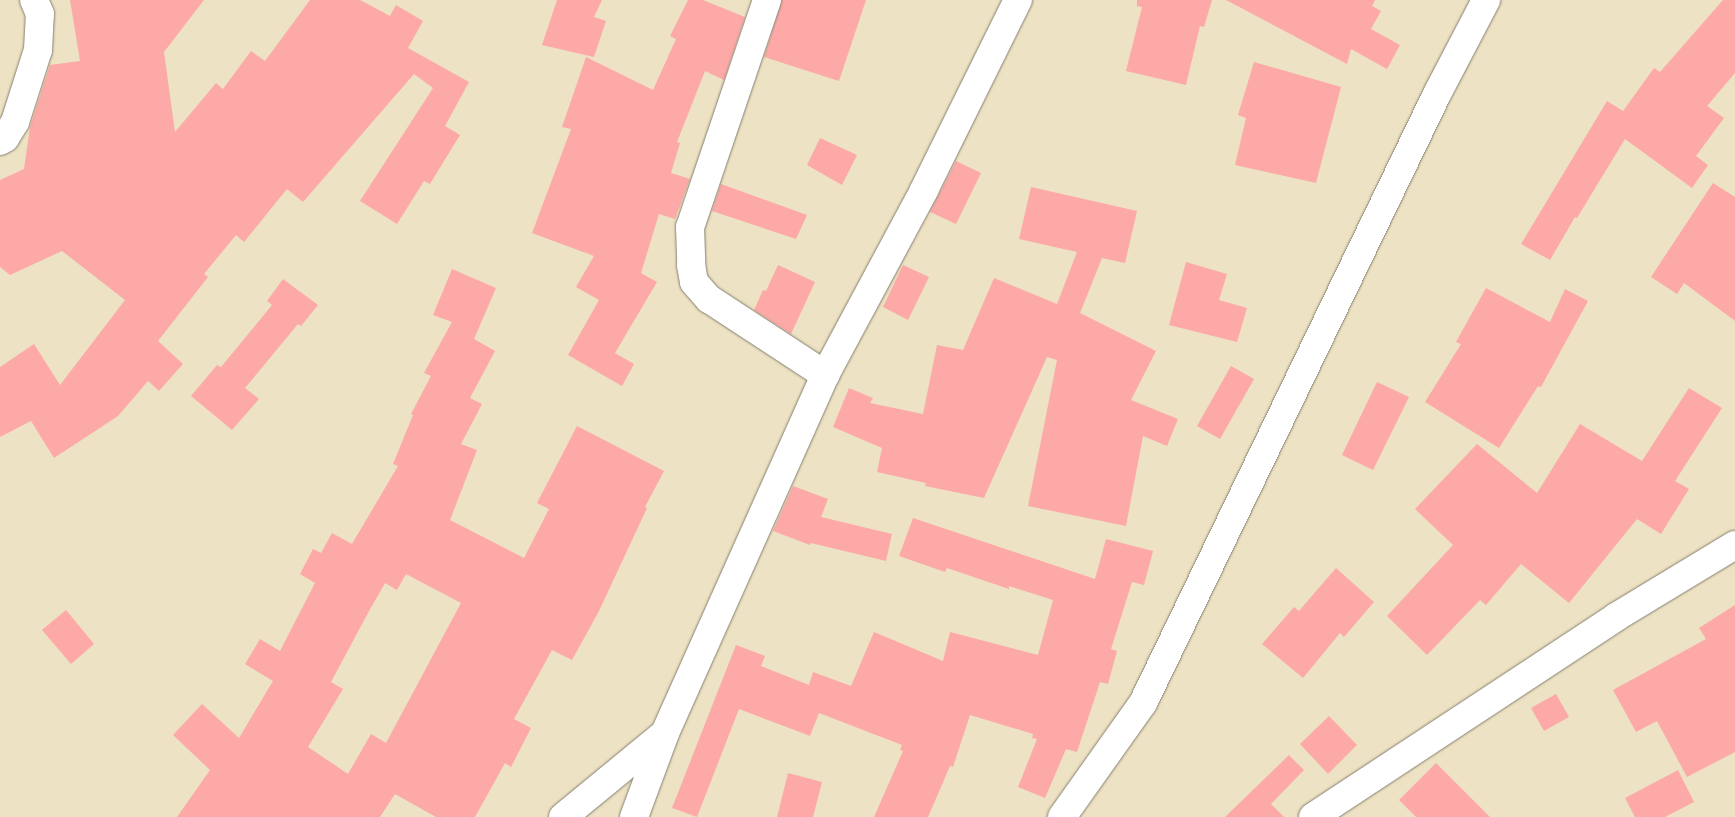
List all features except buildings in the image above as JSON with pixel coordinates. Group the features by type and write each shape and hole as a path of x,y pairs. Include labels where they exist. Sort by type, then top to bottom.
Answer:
{"street":[{"path":"0,140 5,138 15,122 38,50 40,14 34,0"},
{"path":"767,0 690,227 691,265 694,282 709,299 825,375"},
{"path":"634,817 665,733 825,375 924,190 1018,0"},
{"path":"1062,817 1143,703 1438,92 1486,0"},
{"path":"1313,817 1616,617 1735,545"},
{"path":"563,817 665,733"}]}
